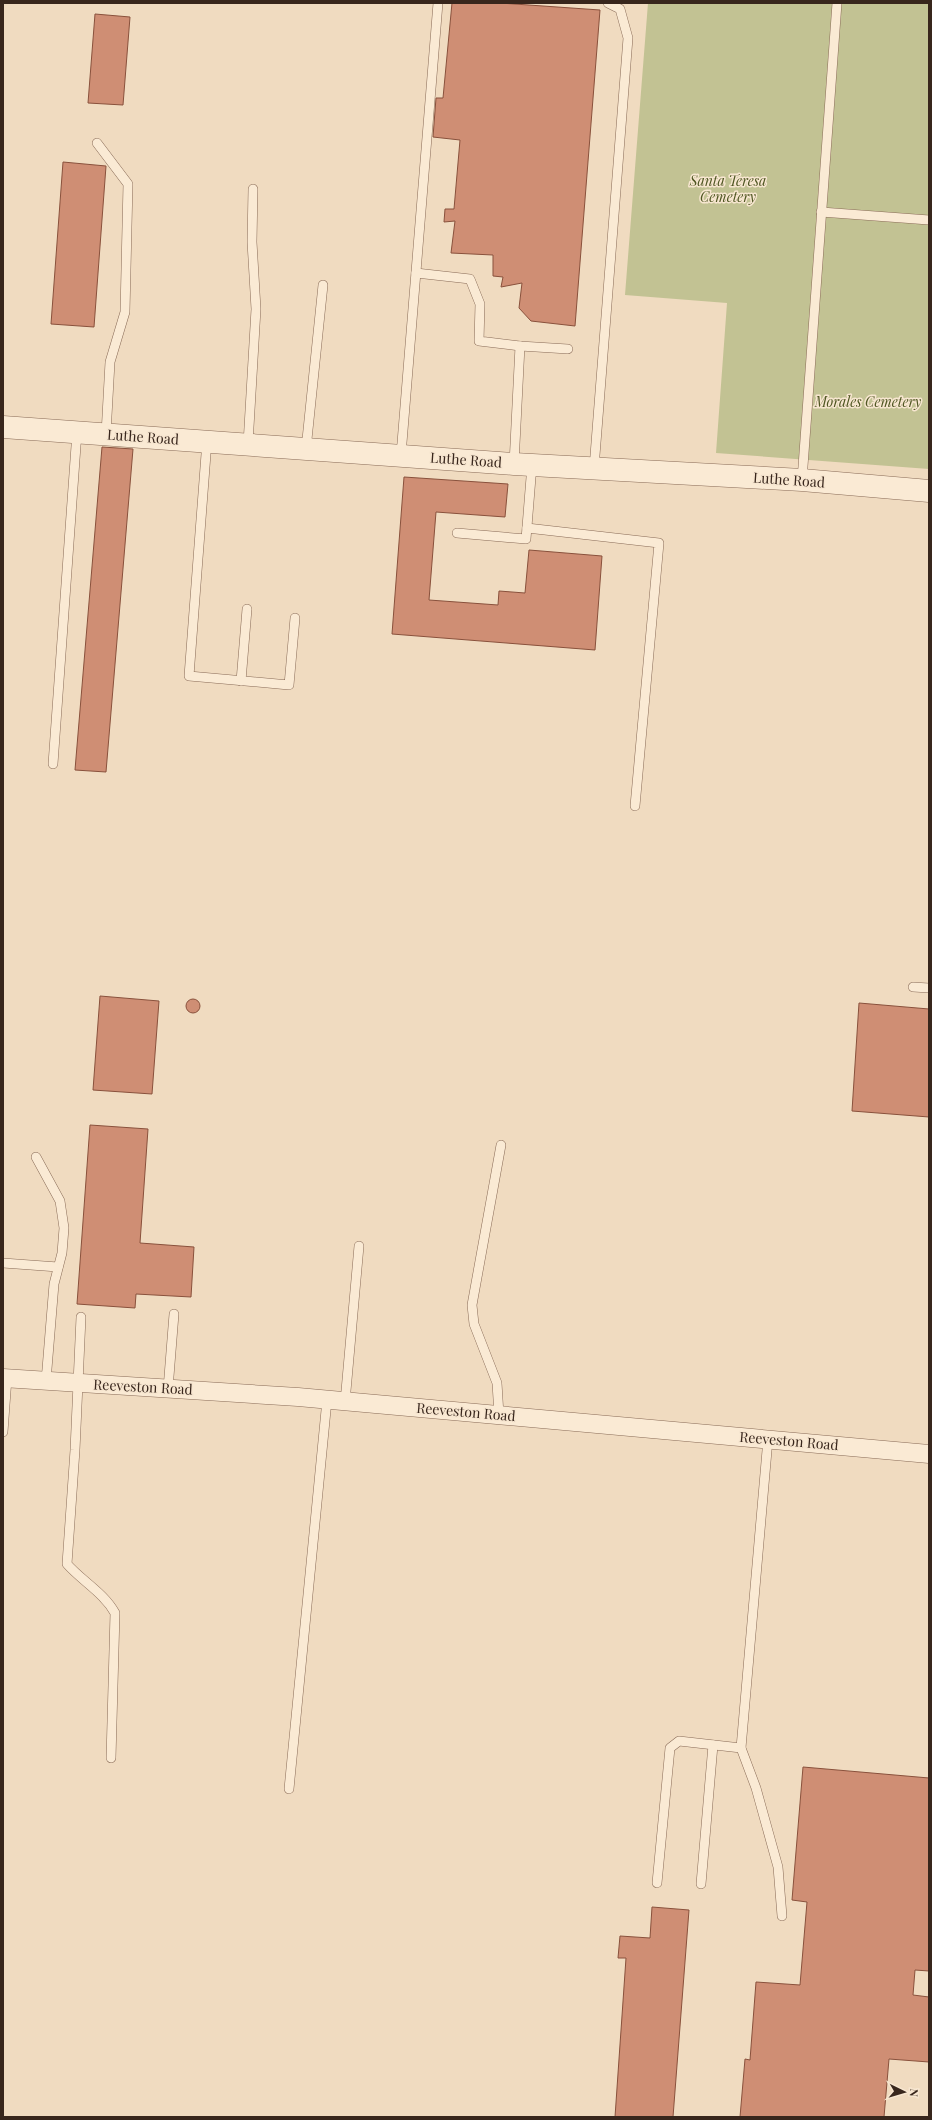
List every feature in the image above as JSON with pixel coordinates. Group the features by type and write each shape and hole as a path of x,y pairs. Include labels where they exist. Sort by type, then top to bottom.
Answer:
{"street":[{"name":"Luthe Road","path":"3,427 523,464 802,480 929,491"},
{"name":"Reeveston Road","path":"5,1378 327,1400 768,1438 929,1454"}],"lane":[{"path":"401,455 438,3"},
{"path":"594,468 628,38 622,6 608,3"},
{"path":"802,480 837,3"},
{"path":"97,143 128,184 125,312 110,362 106,434"},
{"path":"248,444 256,309 252,242 253,189"},
{"path":"821,212 929,220"},
{"path":"416,273 470,279 480,304 479,341 520,346 568,349"},
{"path":"306,449 323,285"},
{"path":"457,533 526,539 527,528 523,464 520,346"},
{"path":"53,764 77,432"},
{"path":"207,441 189,676 289,685 295,618"},
{"path":"527,528 659,543 635,806"},
{"path":"241,681 247,609"},
{"path":"913,987 929,988"},
{"path":"499,1415 497,1383 474,1324 472,1305 501,1145"},
{"path":"36,1157 60,1201 64,1228 62,1253 51,1308 46,1381"},
{"path":"345,1402 359,1246"},
{"path":"3,1262 58,1267"},
{"path":"168,1389 174,1314"},
{"path":"81,1317 75,1450 67,1564 79,1578 109,1601 115,1613 111,1758"},
{"path":"3,1432 5,1378"},
{"path":"289,1789 327,1400"},
{"path":"768,1438 741,1748 756,1788 778,1867 782,1916"},
{"path":"657,1883 670,1748 679,1741 741,1748"},
{"path":"701,1884 713,1745"}],"green space":[{"path":"648,3 929,3 929,469 716,453 727,303 625,295"}],"building":[{"path":"452,3 500,3 600,10 575,326 531,321 519,308 522,283 501,287 503,277 493,276 493,255 451,253 455,221 444,222 445,209 454,209 460,140 433,137 436,98 443,98"},
{"path":"95,14 130,17 123,105 88,103"},
{"path":"63,162 106,166 94,327 51,324"},
{"path":"102,447 133,449 106,772 75,770"},
{"path":"404,477 508,484 505,517 436,512 429,600 498,605 499,591 525,593 529,550 602,556 595,650 392,634"},
{"path":"100,996 159,1001 152,1094 93,1090"},
{"path":"190,999 196,999 200,1003 200,1009 196,1013 190,1013 186,1009 186,1003"},
{"path":"859,1003 929,1009 929,1117 852,1111"},
{"path":"90,1125 148,1129 140,1243 194,1247 191,1297 136,1294 135,1308 77,1304"},
{"path":"803,1767 929,1778 929,1971 915,1970 913,1995 929,1997 929,2062 889,2059 884,2117 740,2117 745,2059 750,2060 756,1982 800,1985 807,1902 792,1900"},
{"path":"652,1907 689,1910 673,2117 615,2117 626,1958 618,1958 620,1936 650,1938"}],"park label":[{"name":"Santa Teresa Cemetery","path":"728,190"},
{"name":"Morales Cemetery","path":"868,402"}]}
